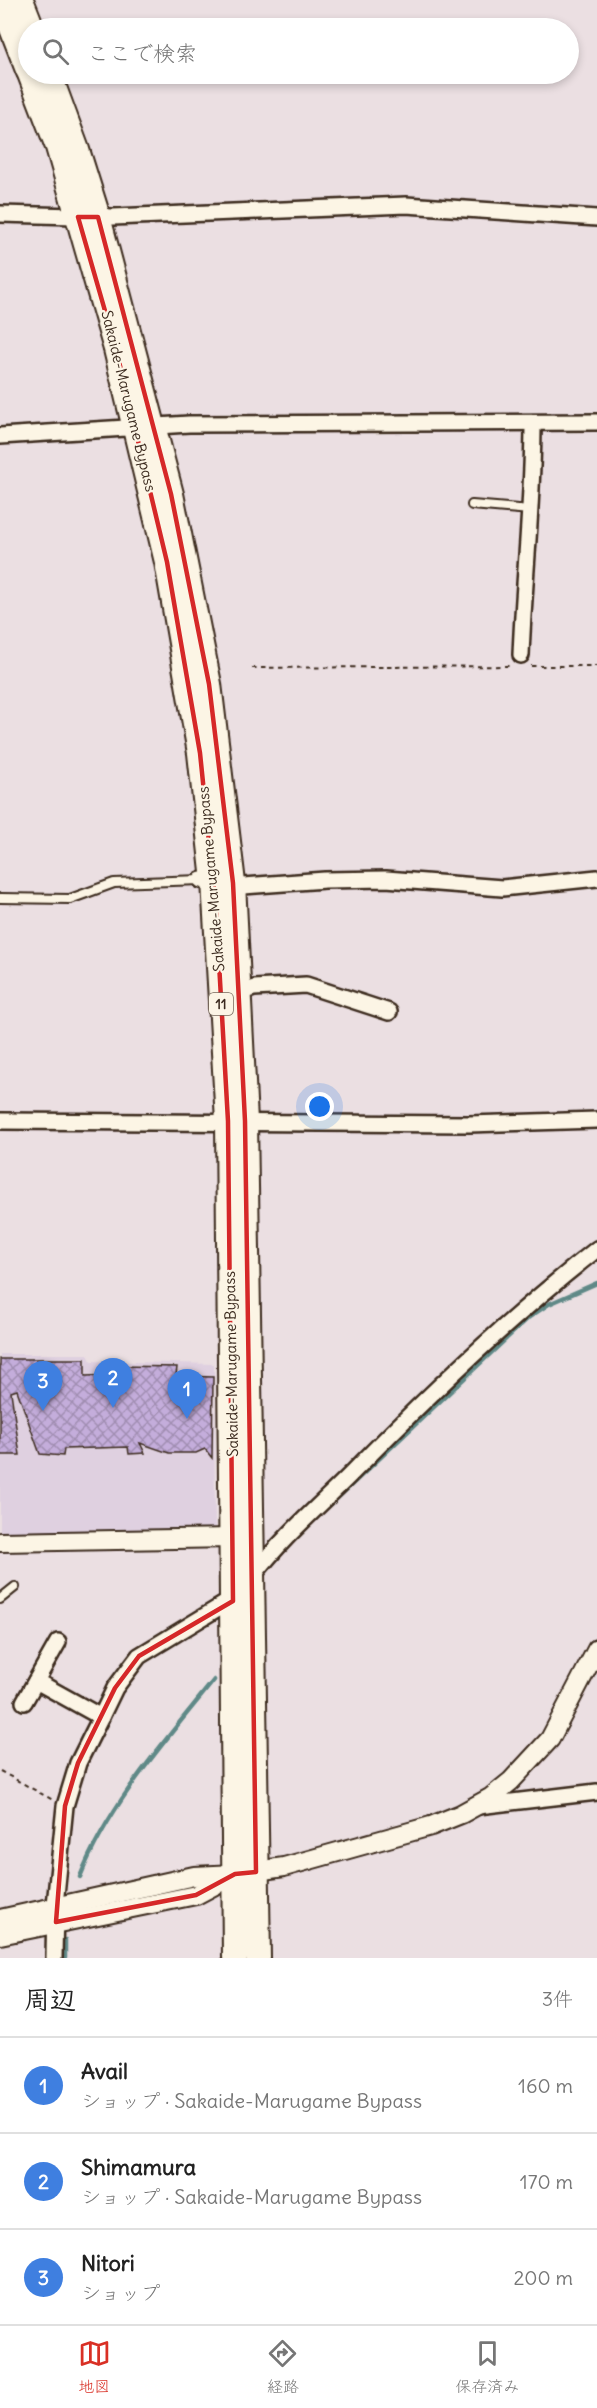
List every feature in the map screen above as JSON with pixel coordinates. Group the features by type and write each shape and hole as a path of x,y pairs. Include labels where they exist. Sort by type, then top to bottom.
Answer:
{"highway":[{"name":"Sakaide-Marugame Bypass","path":"2,0 18,43"},
{"path":"21,0 28,18"},
{"name":"Sakaide-Marugame Bypass","path":"34,84 88,217"},
{"name":"Sakaide-Marugame Bypass","path":"52,84 88,217 98,277 145,427 191,690 216,881 236,1121 252,1577 245,1873 235,1958"},
{"name":"Sakaide-Marugame Bypass","path":"216,881 240,993 236,1121 233,1601 245,1873 258,1958"}],"street":[{"path":"0,214 88,217 406,205 597,218"},
{"path":"0,436 189,424 597,422"},
{"path":"520,662 533,482 533,423"},
{"path":"216,881 244,886 325,880 386,879 502,888 597,878"},
{"path":"240,993 254,988 306,985 389,1012"},
{"path":"0,1122 236,1121 469,1124 597,1120"},
{"path":"54,1958 55,1914 65,1806 78,1763 115,1688 139,1656 233,1601 294,1530 434,1389 526,1305 597,1249"},
{"path":"0,1542 233,1538"},
{"path":"24,1702 58,1642"},
{"path":"0,1935 55,1914 194,1876 245,1873 303,1862 431,1826 475,1806 511,1781 550,1739 597,1649"},
{"path":"36,1681 101,1717"},
{"path":"475,1806 597,1792"},
{"path":"0,1919 55,1914"}],"lane":[{"path":"472,505 530,510"},
{"path":"0,898 70,899 114,884 216,881"},
{"path":"0,1599 15,1587"}],"path":[{"path":"252,668 520,662 597,666"},
{"path":"0,1771 65,1806"}],"highlighted area":[{"path":"78,217 98,217 171,494 209,684 233,883 245,1121 256,1872 235,1874 196,1895 56,1922 65,1806 78,1763 115,1688 139,1656 233,1601 228,1121 216,910 200,753 167,562 116,349"}],"shaded area":[{"path":"0,1354 88,1354 91,1361 214,1364 215,1545 86,1551 0,1550"}],"building":[{"path":"0,1359 85,1359 85,1376 117,1375 119,1366 177,1367 176,1376 213,1377 212,1458 205,1449 196,1453 169,1453 140,1443 145,1453 129,1454 128,1447 64,1449 63,1456 40,1454 17,1390 11,1392 20,1455 0,1455"}],"waterway":[{"path":"331,1504 528,1318 549,1304 597,1283"},
{"path":"80,1877 106,1824 139,1774 214,1680"},
{"path":"65,1940 65,1958"}],"place":[{"name":"Shimamura","path":"113,1408"},
{"name":"Nitori","path":"43,1411"},
{"name":"Avail","path":"187,1419"}]}
